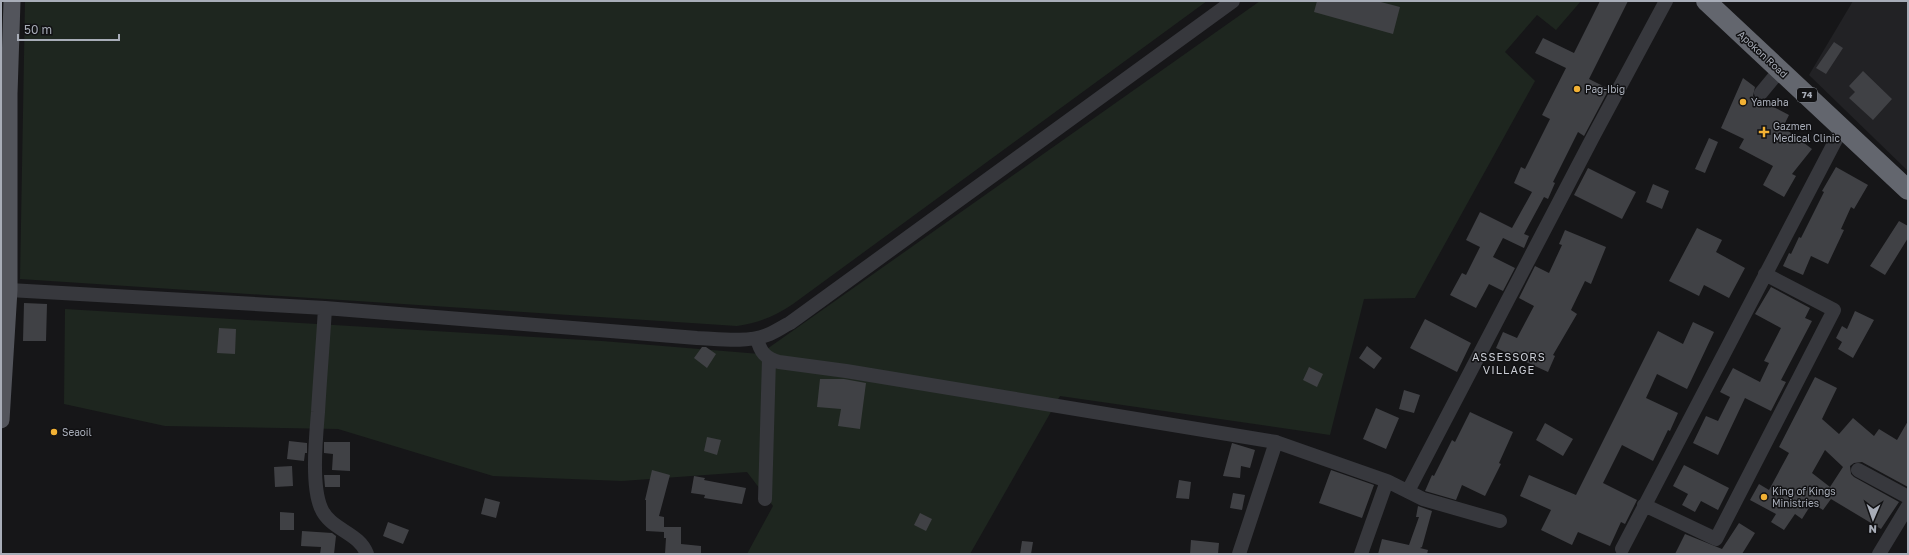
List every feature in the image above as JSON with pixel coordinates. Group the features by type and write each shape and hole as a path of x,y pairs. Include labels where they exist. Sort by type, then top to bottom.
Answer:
{"highway":[{"name":"Apokon Road","path":"1706,1 1908,190"}],"main road":[{"path":"1,420 6,285 5,93 12,1"}],"street":[{"path":"6,285 325,308 697,338 757,338 775,331 802,314 1233,1"},
{"path":"1408,491 1594,135 1666,1"},
{"path":"1761,93 1780,70"},
{"path":"1622,549 1842,128"},
{"path":"1644,505 1716,539 1834,310 1765,274"},
{"path":"325,308 316,436 316,489 320,507 327,520 357,540 365,548 367,554"},
{"path":"757,338 760,349 769,359 1276,442 1387,481 1423,499 1500,521"},
{"path":"765,499 769,359"},
{"path":"1239,554 1276,442"},
{"path":"1858,470 1908,498"},
{"path":"1361,554 1387,481"},
{"path":"1879,554 1902,528 1908,506"}],"shaded area":[{"path":"25,1 1207,1 793,304 766,318 737,326 20,279"},
{"path":"1260,1 1581,1 1556,30 1537,15 1505,52 1535,81 1415,298 1364,299 1330,435 1060,396 970,554 747,554 773,506 747,472 622,481 493,476 338,429 165,426 64,404 65,309 602,341 760,354"},
{"path":"1853,1 1908,1 1908,171 1809,75"}],"building":[{"path":"1317,1 1377,1 1400,7 1393,34 1314,12"},
{"path":"1600,1 1628,1 1589,79 1609,89 1584,136 1578,132 1553,182 1555,183 1548,199 1544,197 1524,234 1529,236 1524,248 1503,238 1493,257 1515,268 1503,291 1489,284 1476,308 1450,295 1462,273 1466,275 1480,247 1466,240 1480,212 1512,228 1532,192 1514,183 1521,167 1525,169 1550,119 1542,115 1566,68 1535,53 1543,38 1574,53"},
{"path":"1834,42 1843,48 1826,74 1816,68"},
{"path":"1863,71 1892,99 1873,120 1849,98 1855,92 1849,86"},
{"path":"1743,78 1755,87 1753,96 1756,100 1762,101 1789,115 1783,127 1812,149 1792,174 1796,176 1784,197 1763,185 1773,166 1739,148 1744,139 1721,128"},
{"path":"1709,138 1718,142 1705,173 1695,169"},
{"path":"1836,167 1868,185 1854,209 1851,207 1841,229 1844,230 1828,264 1811,256 1803,275 1783,266 1789,253 1791,254 1799,237 1801,238 1824,192 1822,191"},
{"path":"1588,168 1636,192 1622,219 1574,195"},
{"path":"1653,184 1669,191 1662,209 1646,202"},
{"path":"1899,221 1908,226 1908,238 1885,275 1870,266"},
{"path":"1697,228 1722,240 1716,252 1745,268 1729,298 1704,285 1699,296 1669,281"},
{"path":"1565,230 1606,247 1591,284 1585,281 1571,310 1577,314 1553,355 1555,356 1548,372 1496,348 1503,332 1517,338 1534,306 1519,298 1535,266 1549,273 1562,245 1559,244"},
{"path":"1771,287 1810,308 1805,318 1812,321 1781,380 1786,382 1771,411 1745,398 1718,455 1693,443 1706,416 1718,421 1730,397 1720,392 1733,368 1760,382 1769,363 1764,361 1781,328 1755,314"},
{"path":"24,303 47,304 46,341 23,341"},
{"path":"1855,311 1874,320 1853,358 1838,349 1842,342 1836,338 1842,326 1847,329"},
{"path":"1425,319 1471,343 1457,372 1410,348"},
{"path":"1693,322 1714,332 1687,389 1657,374 1646,398 1678,413 1670,431 1668,430 1653,461 1622,445 1603,483 1637,500 1625,524 1621,522 1610,546 1578,532 1572,545 1541,530 1551,510 1520,496 1529,475 1576,495 1658,331 1683,344"},
{"path":"219,328 236,329 235,354 217,353"},
{"path":"1367,346 1382,358 1374,369 1359,358"},
{"path":"702,347 706,347 716,354 707,368 694,358"},
{"path":"1309,367 1323,374 1317,387 1303,380"},
{"path":"1815,377 1837,388 1822,419 1839,434 1853,418 1874,436 1879,429 1897,440 1908,421 1908,487 1862,462 1854,463 1850,466 1851,474 1854,477 1899,502 1881,529 1831,499 1823,510 1812,503 1802,519 1795,514 1784,530 1771,522 1776,514 1750,500 1759,484 1769,490 1789,453 1779,447","holes":["1825,450 1843,467 1830,487 1812,473"]},
{"path":"820,379 844,379 866,383 860,429 838,426 841,409 817,407"},
{"path":"1404,390 1420,395 1414,413 1399,409"},
{"path":"1376,408 1399,418 1386,449 1363,439"},
{"path":"1470,412 1513,432 1499,463 1501,464 1485,496 1462,485 1456,500 1425,491 1432,475 1434,476 1452,440 1455,442"},
{"path":"1545,423 1573,439 1563,456 1536,440"},
{"path":"707,437 721,440 717,455 704,451"},
{"path":"289,441 307,443 307,453 305,453 304,461 287,459"},
{"path":"324,442 350,442 350,471 332,470 333,454 324,453"},
{"path":"1232,443 1255,450 1250,468 1241,466 1240,478 1223,476"},
{"path":"1684,465 1729,488 1718,510 1701,501 1695,512 1682,505 1688,494 1673,486"},
{"path":"292,466 293,486 275,487 274,467"},
{"path":"652,470 670,475 659,516 664,517 664,532 646,531 645,500"},
{"path":"1331,470 1374,485 1362,518 1319,503"},
{"path":"324,475 340,475 340,487 325,487"},
{"path":"694,476 705,478 704,480 746,488 742,504 704,498 705,495 691,493"},
{"path":"1179,480 1191,482 1189,499 1176,498"},
{"path":"1233,493 1245,495 1242,510 1230,508"},
{"path":"485,498 500,502 496,518 481,514"},
{"path":"1418,506 1432,511 1422,547 1420,548 1428,550 1427,554 1378,554 1382,539 1409,545 1419,517 1416,517"},
{"path":"280,512 294,513 294,530 280,530"},
{"path":"920,513 932,519 926,531 914,525"},
{"path":"388,522 409,530 403,544 383,536"},
{"path":"1739,523 1755,533 1742,554 1675,554 1685,534 1722,549"},
{"path":"664,527 681,527 681,544 701,546 701,554 665,554 666,538 664,538"},
{"path":"302,531 332,533 336,536 334,554 320,554 321,547 301,546"},
{"path":"1191,540 1219,543 1218,554 1190,554"},
{"path":"1022,541 1033,542 1031,554 1020,554"}],"place":[{"name":"Pag-Ibig","path":"1577,89"},
{"name":"Yamaha","path":"1743,102"},
{"name":"Gazmen Medical Clinic","path":"1764,132"},
{"name":"Seaoil","path":"54,432"},
{"name":"King of Kings Ministries","path":"1764,497"}],"district":[{"name":"ASSESSORS VILLAGE","path":"1509,363"}]}
